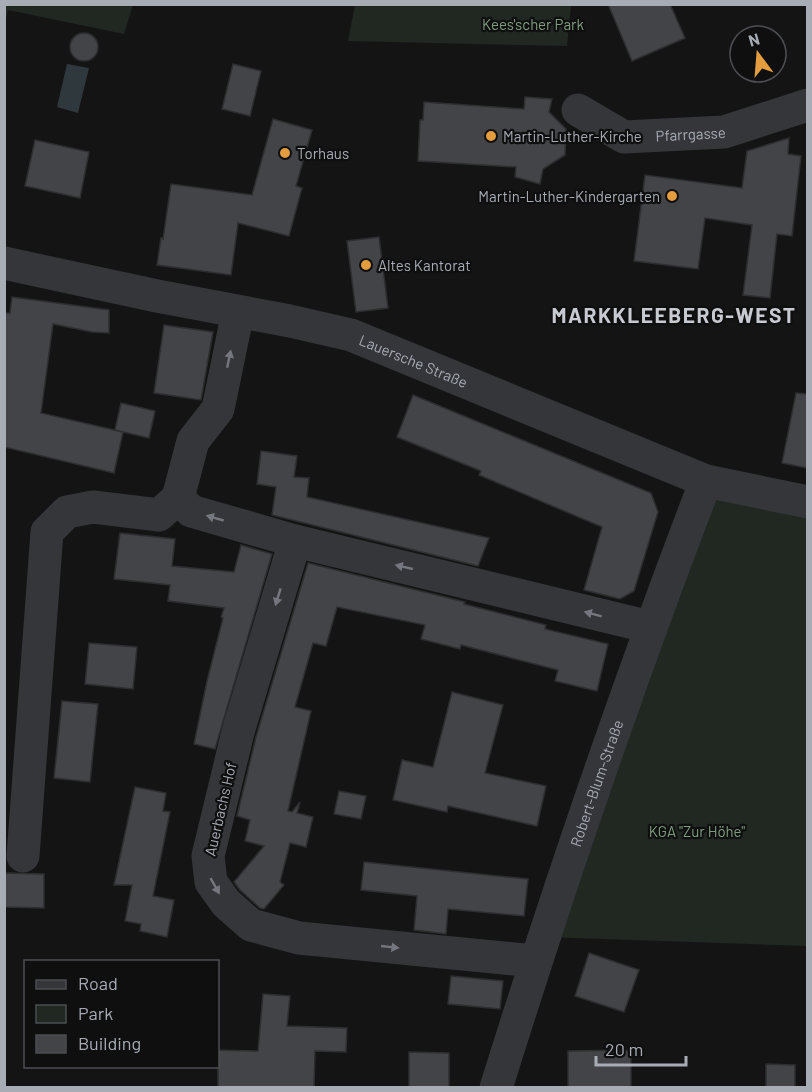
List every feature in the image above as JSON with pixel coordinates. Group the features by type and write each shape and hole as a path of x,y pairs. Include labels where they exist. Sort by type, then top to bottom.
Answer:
{"street":[{"name":"Pfarrgasse","path":"578,110 624,137 724,132 807,105"},
{"name":"Lauersche Straße","path":"4,263 351,335 706,481 807,502"},
{"path":"23,856 47,532 67,512 93,507 159,515 178,498 193,441 218,409 238,312"},
{"name":"Robert-Blum-Straße","path":"496,1088 535,961 650,627 706,481"},
{"path":"178,498 191,511 295,541 650,627"},
{"name":"Auerbachs Hof","path":"295,541 238,732 208,856 211,882 226,903 251,925 299,938 535,961"}],"green space":[{"path":"5,4 133,5 124,34 8,10 5,23"},
{"name":"Kees'scher Park","path":"355,5 571,5 567,46 348,41"},
{"name":"KGA \"Zur Höhe\"","path":"706,481 807,502 807,946 544,937"}],"shaded area":[{"path":"67,64 89,68 78,113 57,107"}],"building":[{"path":"608,4 670,4 685,38 632,61"},
{"path":"84,33 94,37 98,47 94,57 84,61 74,57 70,47 74,37"},
{"path":"233,64 261,71 250,116 222,109"},
{"name":"Martin-Luther-Kirche","path":"525,97 552,99 549,112 566,129 565,155 543,169 540,184 515,177 516,167 418,161 420,120 423,120 424,102 524,109"},
{"path":"273,119 312,130 296,186 302,188 289,236 238,223 231,275 157,265 171,184 252,195"},
{"path":"789,138 788,154 801,156 792,236 777,234 770,298 743,295 752,225 705,218 698,269 634,261 645,175 742,188 747,151"},
{"path":"35,140 89,152 80,198 25,186"},
{"name":"Altes Kantorat","path":"379,237 388,308 356,312 347,241"},
{"path":"12,297 109,310 109,333 53,324 41,413 123,432 114,473 4,447 4,313 10,313"},
{"path":"164,325 213,332 201,400 154,393"},
{"path":"796,393 807,394 807,468 782,463"},
{"path":"413,395 651,493 658,512 634,591 620,599 584,590 602,527 479,475 481,471 397,437"},
{"path":"121,403 155,411 149,438 115,430"},
{"path":"261,451 297,456 294,477 309,478 307,497 489,538 478,566 272,515 276,487 257,484"},
{"path":"120,533 175,539 172,566 234,572 241,545 272,554 215,749 194,744 224,608 168,601 170,585 114,579"},
{"path":"308,563 465,602 464,604 546,625 545,629 608,644 597,691 555,681 558,670 461,645 460,649 421,639 425,625 337,607 326,646 313,643 295,707 311,711 288,811 292,812 300,802 297,813 313,817 306,847 290,843 280,882 284,885 264,909 240,890 234,882 264,846 245,841 250,820 237,816 256,737"},
{"path":"89,643 137,647 133,689 85,684"},
{"path":"452,692 503,705 485,773 546,786 537,826 448,806 447,812 393,800 402,760 433,767"},
{"path":"62,701 98,704 90,782 54,778"},
{"path":"135,787 166,793 163,811 170,812 153,896 174,900 167,937 140,931 141,924 125,921 132,885 114,885"},
{"path":"339,791 366,796 361,819 334,814"},
{"path":"364,862 528,879 524,916 448,909 446,934 414,930 417,896 361,890"},
{"path":"4,873 44,874 44,908 4,907"},
{"path":"589,953 639,970 624,1012 575,996"},
{"path":"451,976 503,981 500,1009 448,1004"},
{"path":"263,994 290,996 287,1026 347,1028 346,1052 315,1051 314,1088 218,1088 219,1050 258,1051"},
{"path":"631,1050 631,1088 568,1088 568,1051"},
{"path":"409,1052 449,1053 449,1088 409,1088"},
{"path":"766,1064 795,1065 795,1088 766,1088"}],"place":[{"name":"Martin-Luther-Kirche","path":"491,136"},
{"name":"Torhaus","path":"285,153"},
{"name":"Martin-Luther-Kindergarten","path":"672,196"},
{"name":"Altes Kantorat","path":"366,265"}],"district":[{"name":"MARKKLEEBERG-WEST","path":"674,314"}]}
